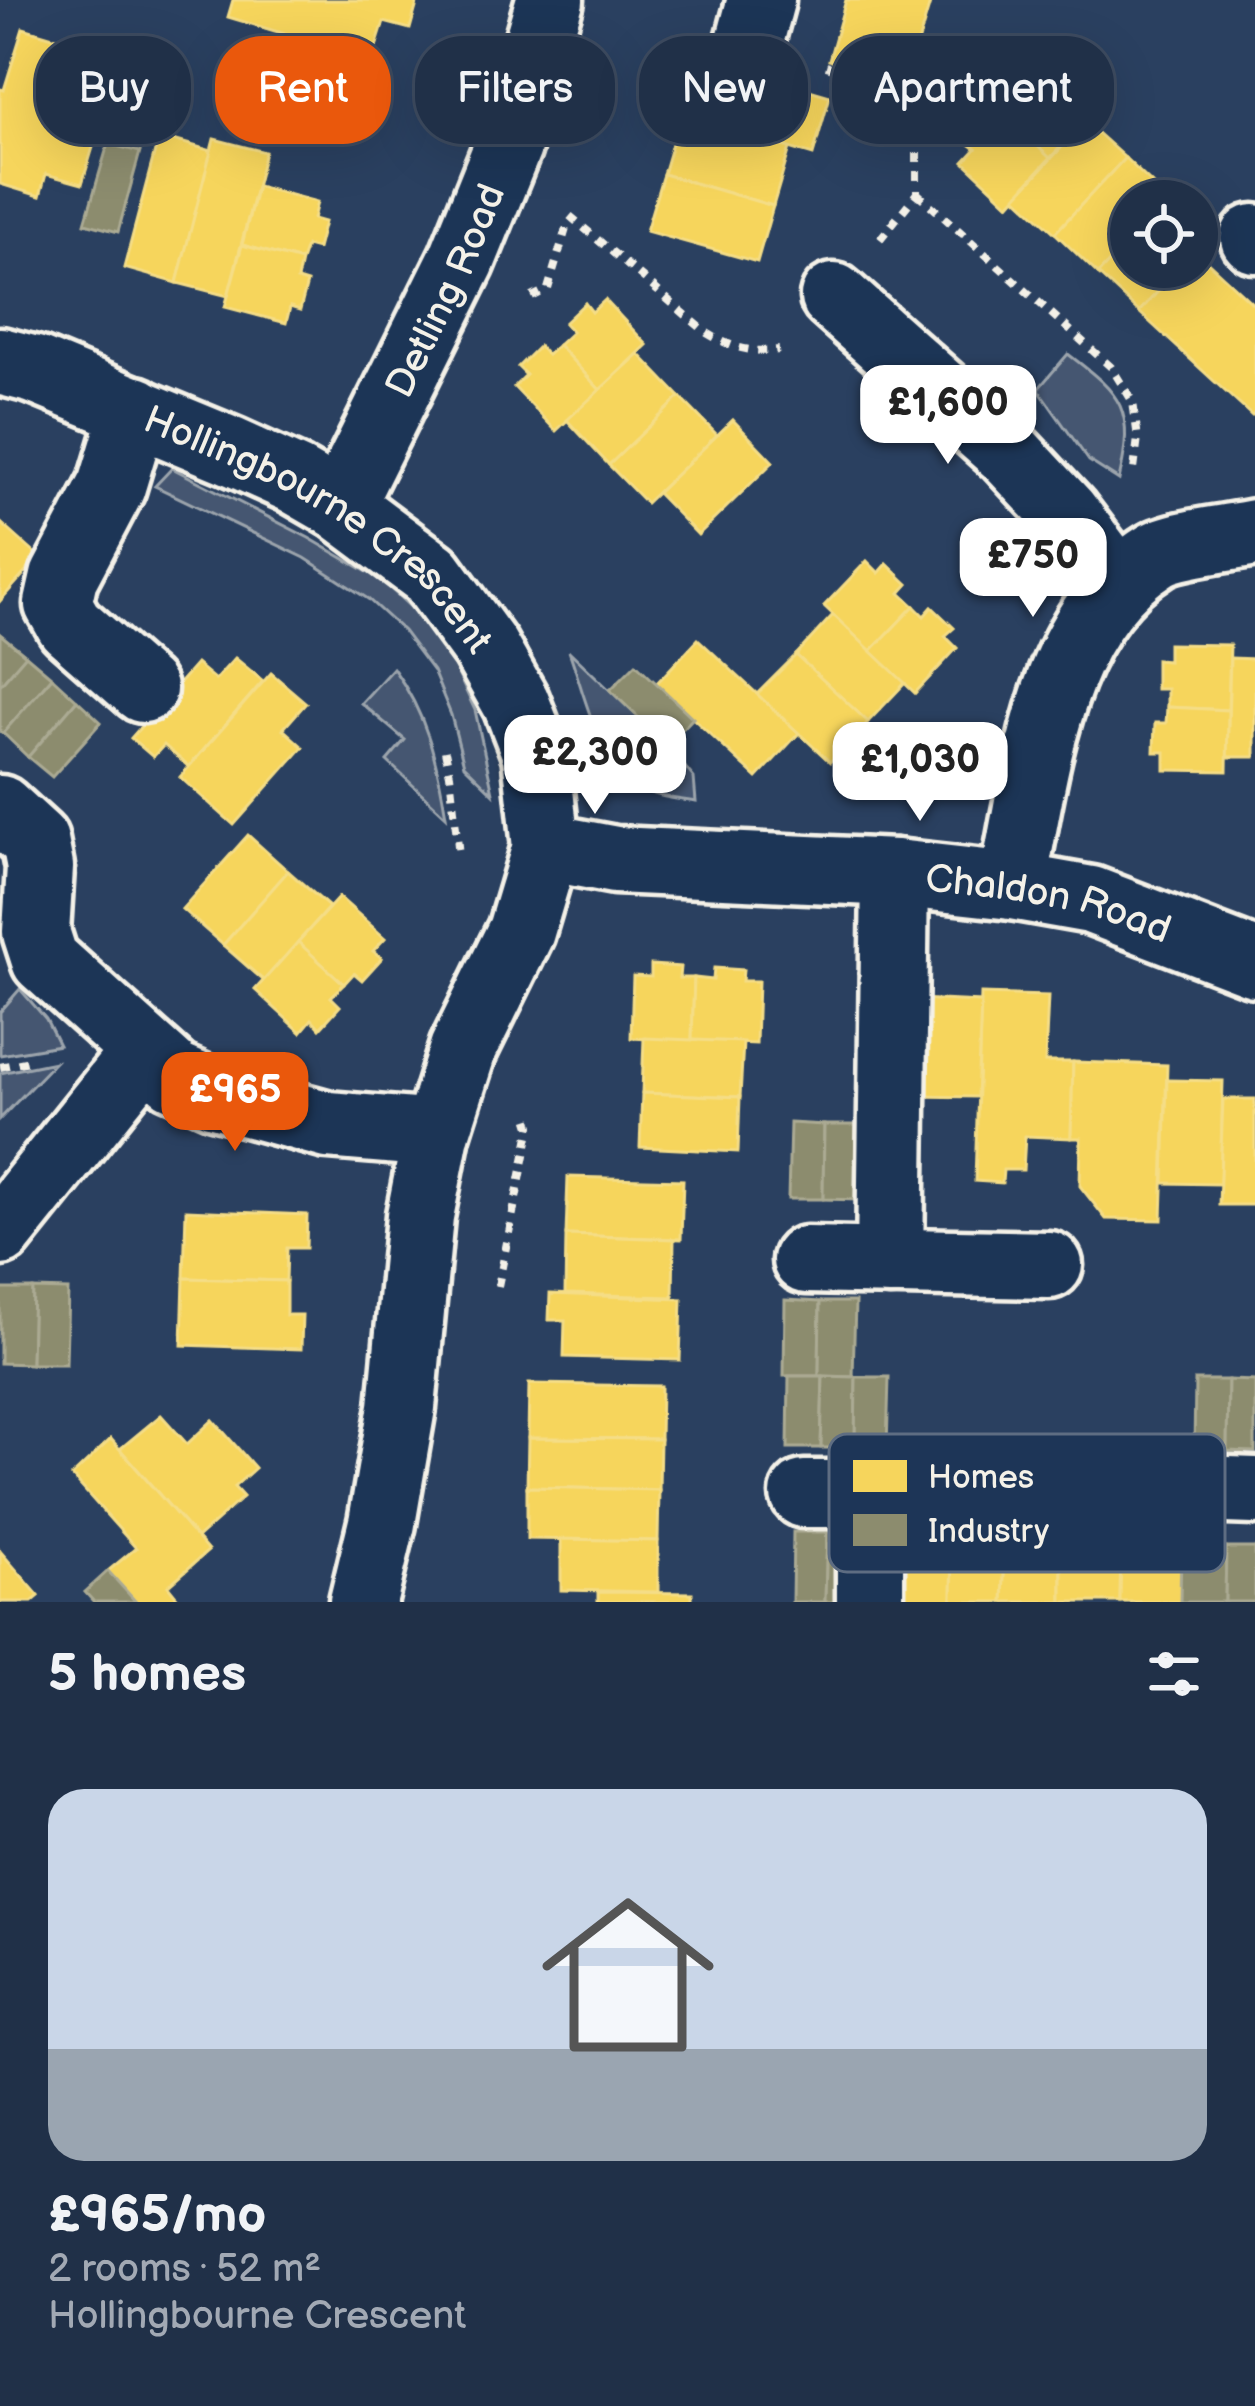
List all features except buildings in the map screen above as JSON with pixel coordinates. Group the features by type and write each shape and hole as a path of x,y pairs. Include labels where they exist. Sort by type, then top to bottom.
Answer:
{"street":[{"name":"Detling Road","path":"340,506 477,222 508,146 550,0"},
{"path":"834,297 1008,452 1065,513 1140,568"},
{"name":"Hollingbourne Crescent","path":"0,361 135,410 295,480 340,506 431,574 484,648 516,703 536,754 546,847 521,931 463,1049 436,1133 420,1216 402,1407 382,1523 362,1602"},
{"path":"135,410 112,486 64,577 58,604 70,625 143,688"},
{"path":"1012,886 1041,745 1061,677 1088,623 1140,568 1255,533"},
{"path":"0,809 35,841 40,867 36,932 45,960 174,1076 215,1094 328,1125 436,1133"},
{"name":"Chaldon Road","path":"546,847 615,860 895,873 1012,886 1091,900 1255,963"},
{"path":"890,1262 895,873"},
{"path":"0,1232 125,1031"},
{"path":"806,1260 1048,1265"},
{"path":"804,1494 829,1494"}],"path":[{"path":"755,22 832,54"},
{"path":"917,193 1111,367 1133,402 1138,438 1132,484 1140,568"},
{"path":"440,730 459,858"},
{"path":"488,996 531,1126 496,1296"}],"shaded area":[{"path":"1068,354 1101,381 1120,406 1126,436 1119,480 1089,461 1038,389"},
{"path":"172,468 381,580 419,615 450,657 475,710 493,793 464,765 433,671 403,631 368,599 305,558 155,486"},
{"path":"569,651 667,745 694,778 696,802 662,796 626,779 595,728"},
{"path":"393,668 429,739 446,816 387,761 405,740 361,703"},
{"path":"20,989 46,1019 59,1045 0,1055 0,1012"},
{"path":"55,1062 0,1119 0,1073"}]}
